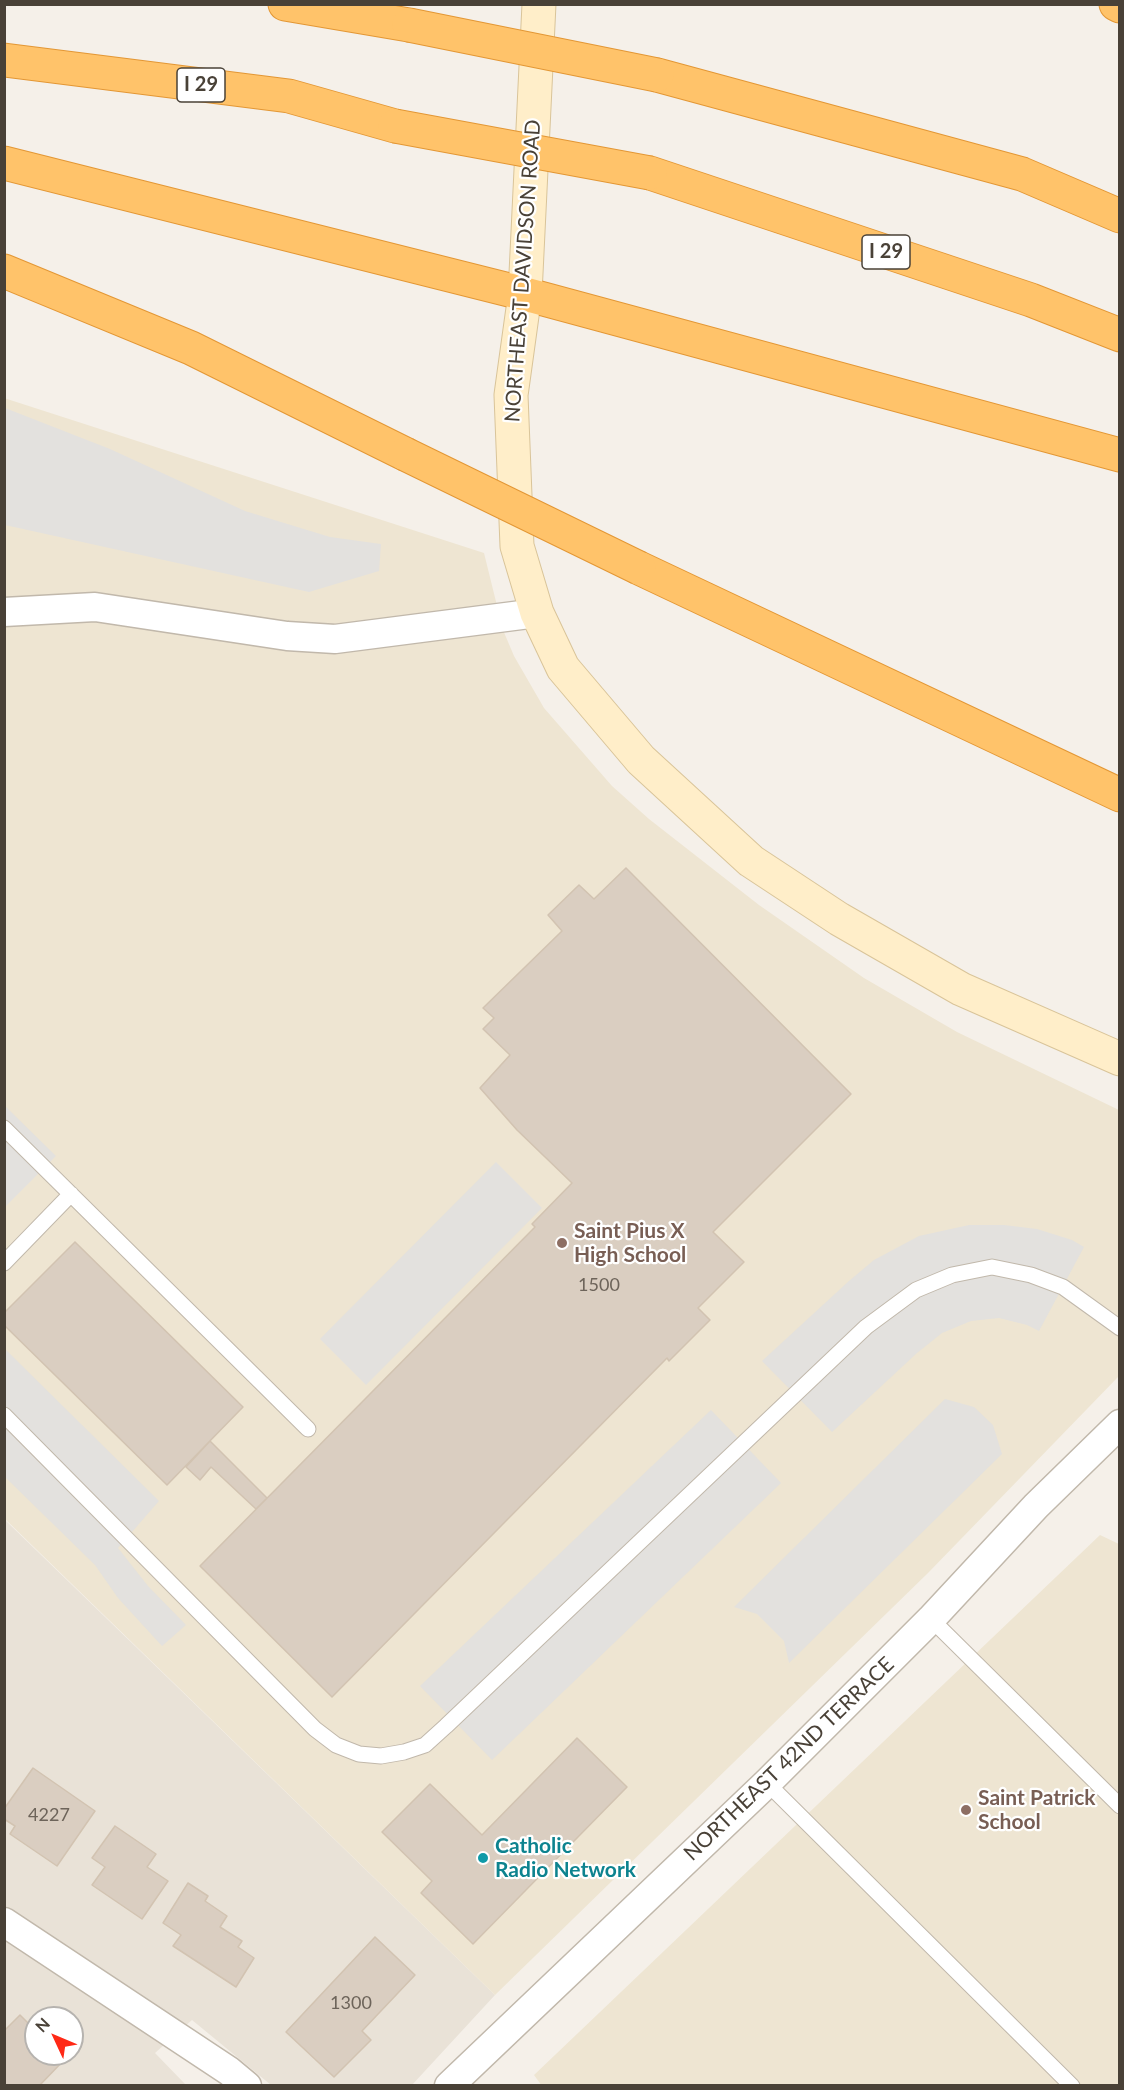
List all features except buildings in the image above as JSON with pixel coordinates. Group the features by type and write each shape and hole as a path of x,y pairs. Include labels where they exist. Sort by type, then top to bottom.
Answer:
{"highway":[{"path":"285,4 409,25 657,75 1022,174 1119,194"},
{"name":"I 29","path":"4,60 289,96 395,126 650,173 1031,300 1119,335"},
{"path":"4,163 525,294 1119,455"},
{"path":"1022,174 1119,216"},
{"path":"4,271 191,348 639,568 1119,795"}],"street":[{"name":"NORTHEAST DAVIDSON ROAD","path":"539,4 525,294 511,395 517,546 537,613 563,668 641,760 751,861 839,918 961,989 1119,1059"},
{"path":"4,612 96,607 287,636 335,639 537,613"},
{"name":"NORTHEAST 42ND TERRACE","path":"449,2085 767,1783 931,1619 1036,1506 1119,1424"},
{"path":"4,1922 247,2085"}],"lane":[{"path":"4,1128 308,1429"},
{"path":"4,1263 72,1194"},
{"path":"4,1415 315,1729 336,1745 359,1754 381,1756 425,1745 866,1327 916,1290 952,1275 992,1267 1031,1275 1063,1287 1119,1328"},
{"path":"931,1619 1119,1806"},
{"path":"767,1783 1072,2085"}],"shaded area":[{"name":"Saint Pius X High School","path":"4,398 484,553 503,630 514,656 544,708 612,786 649,819 759,905 864,978 957,1032 1119,1110 1119,1376 928,1573 495,1995 5,1519"},
{"path":"5,408 110,449 245,511 330,537 381,544 379,571 309,592 5,525"},
{"path":"5,1106 56,1156 5,1207"},
{"path":"496,1162 542,1208 366,1385 320,1339"},
{"path":"969,1225 1004,1225 1037,1229 1072,1240 1084,1247 1039,1331 1027,1325 999,1318 971,1321 942,1333 917,1353 832,1432 762,1361 874,1260 919,1236"},
{"path":"4,1348 159,1501 118,1548 148,1586 186,1625 162,1646 118,1598 95,1565 5,1477"},
{"path":"945,1399 974,1407 993,1425 1002,1454 789,1663 784,1641 757,1614 734,1607"},
{"path":"711,1410 781,1483 492,1760 420,1686"},
{"path":"4,1519 495,1995 412,2085 271,2085 192,2020 155,2053 186,2085 5,2085"},
{"name":"Saint Patrick School","path":"1100,1535 1119,1544 1119,2085 542,2086 534,2075"}],"place":[{"name":"Saint Pius X High School","path":"562,1243"},
{"name":"Saint Patrick School","path":"966,1810"},
{"name":"Catholic Radio Network","path":"483,1858"}]}
